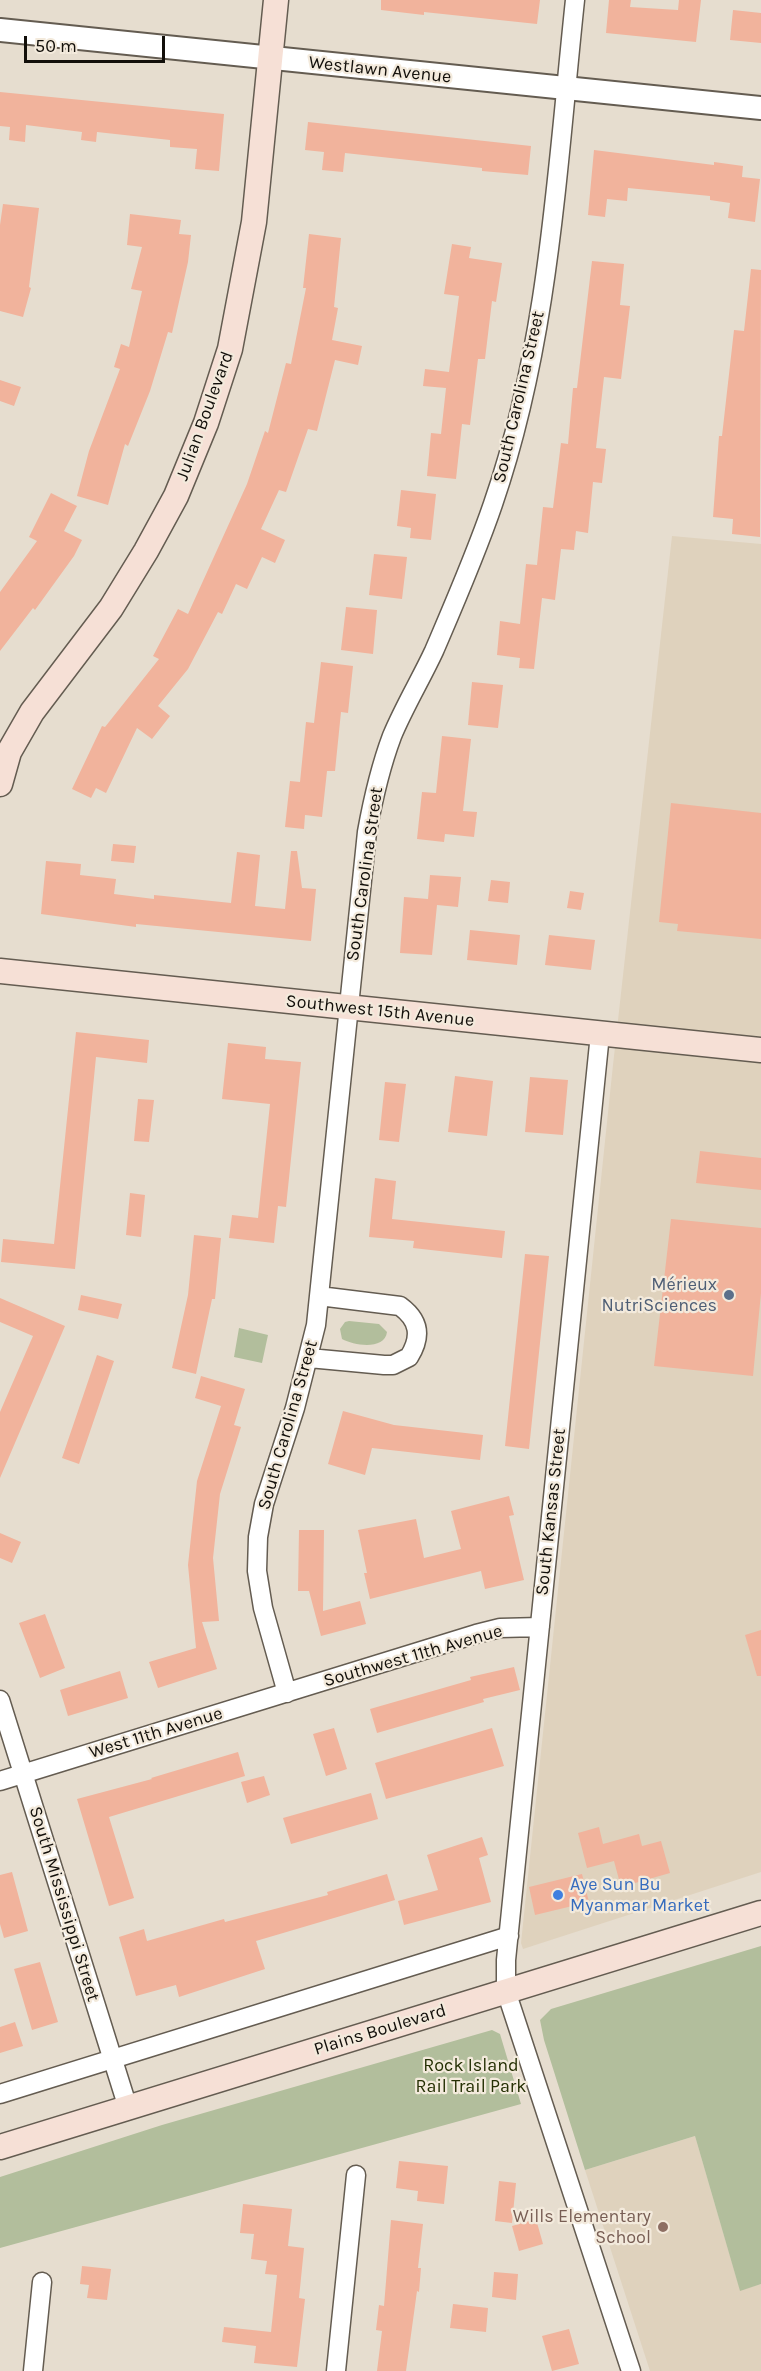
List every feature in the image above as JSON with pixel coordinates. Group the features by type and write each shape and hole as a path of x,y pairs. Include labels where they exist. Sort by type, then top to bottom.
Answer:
{"main road":[{"name":"Julian Boulevard","path":"0,784 9,752 32,712 111,608 146,551 176,496 206,423 230,349 254,222 276,0"},
{"name":"Southwest 15th Avenue","path":"0,971 761,1050"},
{"name":"Plains Boulevard","path":"0,2147 761,1912"}],"street":[{"name":"South Carolina Street","path":"288,1693 263,1608 257,1571 258,1537 264,1504 309,1358 319,1296 367,832 376,786 393,735 466,576 493,503 514,436 532,360 547,269 575,0"},
{"name":"Westlawn Avenue","path":"0,30 761,108"},
{"name":"South Kansas Street","path":"506,1990 509,1936 600,1034"},
{"path":"309,1358 393,1365 409,1357 417,1337 416,1325 410,1314 400,1305 319,1296"},
{"name":"Southwest 11th Avenue","path":"288,1693 484,1632 500,1628 540,1627"},
{"name":"West 11th Avenue","path":"24,1774 288,1693"},
{"name":"South Mississippi Street","path":"0,1700 128,2108"},
{"path":"0,1781 24,1774"},
{"path":"0,2094 509,1936"},
{"path":"506,1990 631,2371"},
{"path":"336,2371 356,2175"},
{"path":"33,2371 42,2282"}],"shaded area":[{"path":"672,536 761,544 761,1872 523,1949 521,1943 613,1065"},
{"name":"Wills Elementary School","path":"695,2136 740,2290 761,2284 761,2371 650,2371 585,2170"}],"green space":[{"path":"345,1322 379,1324 387,1332 385,1338 381,1342 369,1345 342,1339 340,1329"},
{"path":"239,1328 268,1335 262,1363 234,1357"},
{"path":"761,1946 761,2284 740,2291 695,2136 585,2170 544,2040 540,2020 551,2009"},
{"name":"Rock Island Rail Trail Park","path":"492,2030 500,2034 521,2104 0,2248 0,2177 162,2125"}],"building":[{"path":"381,0 540,0 537,24 424,12 424,15 381,10"},
{"path":"609,0 631,0 630,7 678,10 679,0 701,0 696,42 606,33"},
{"path":"733,10 761,13 761,43 730,40"},
{"path":"0,92 224,114 219,171 195,169 197,149 170,147 170,140 97,132 96,142 81,140 82,132 26,125 25,142 9,140 10,127 0,126"},
{"path":"308,122 531,146 528,175 345,153 343,172 322,170 324,152 305,150"},
{"path":"594,150 714,165 714,162 743,166 742,177 760,179 755,222 728,218 730,203 710,200 710,196 628,188 627,201 607,199 605,217 588,215"},
{"path":"3,204 39,208 29,287 31,288 23,317 0,311 0,225"},
{"path":"130,214 181,220 179,234 191,235 188,262 172,333 168,332 150,391 128,446 125,444 108,505 77,496 89,451 120,369 114,367 121,344 129,347 142,291 131,289 142,247 127,245"},
{"path":"309,234 341,238 334,307 338,308 332,340 362,346 358,365 335,360 317,431 308,429 286,492 279,490 261,529 285,540 275,563 262,557 247,589 236,584 222,614 218,612 188,669 158,706 170,716 152,739 137,728 106,793 96,788 91,798 72,789 102,726 105,727 159,659 153,656 178,609 188,614 247,484 265,431 268,433 286,363 291,364 306,288 303,288"},
{"path":"452,244 471,247 469,258 502,263 496,302 492,301 485,359 478,359 470,425 462,424 456,479 427,476 431,433 441,434 446,388 423,386 425,369 449,372 459,296 444,294"},
{"path":"592,261 624,264 620,305 630,306 621,379 604,377 596,448 606,449 602,483 593,482 588,533 576,531 574,550 561,549 555,600 542,598 534,669 519,668 520,658 497,655 500,621 520,624 526,564 537,565 543,507 553,508 561,443 568,444 573,388 577,388"},
{"path":"751,269 761,270 760,537 732,534 733,519 713,517 719,436 722,436 734,330 744,331"},
{"path":"0,380 21,387 14,406 0,401"},
{"path":"401,490 436,494 431,540 410,538 411,528 397,526"},
{"path":"51,493 77,506 64,531 82,540 74,556 35,610 33,608 0,651 0,592 37,541 29,537"},
{"path":"374,554 407,557 402,599 369,595"},
{"path":"346,607 377,610 373,654 341,650"},
{"path":"321,662 353,666 348,713 341,712 335,771 327,771 322,817 305,815 304,829 285,827 290,781 300,782 306,722 314,723"},
{"path":"472,682 503,685 498,728 468,725"},
{"path":"442,736 471,739 463,811 477,812 474,837 445,834 444,842 417,839 422,792 436,793"},
{"path":"671,803 761,813 761,939 677,931 678,924 659,922"},
{"path":"113,844 136,846 134,863 111,861"},
{"path":"291,851 297,851 302,888 316,889 311,941 136,924 136,927 41,914 46,861 81,864 80,875 116,879 114,894 154,899 154,895 231,903 237,852 260,855 255,906 285,909"},
{"path":"430,875 461,877 458,907 437,905 432,955 400,953 404,897 428,899"},
{"path":"491,880 510,882 508,903 488,901"},
{"path":"570,891 584,893 581,910 567,908"},
{"path":"470,930 520,935 517,965 467,960"},
{"path":"549,935 595,940 591,970 545,965"},
{"path":"76,1032 149,1040 147,1063 96,1057 75,1269 1,1262 3,1239 54,1244"},
{"path":"228,1043 266,1047 265,1059 301,1062 286,1207 278,1206 274,1243 229,1238 232,1215 258,1218 270,1104 222,1099"},
{"path":"455,1076 493,1081 487,1136 448,1132"},
{"path":"530,1077 568,1080 563,1135 525,1132"},
{"path":"385,1082 406,1084 399,1142 379,1140"},
{"path":"138,1099 154,1100 149,1142 134,1141"},
{"path":"700,1151 761,1158 761,1190 696,1183"},
{"path":"375,1178 396,1181 392,1219 505,1231 502,1258 413,1248 414,1241 369,1237"},
{"path":"130,1193 145,1195 141,1237 126,1235"},
{"path":"671,1219 761,1228 761,1293 753,1376 654,1366"},
{"path":"194,1235 221,1238 215,1299 212,1299 196,1374 172,1368 188,1295"},
{"path":"525,1254 549,1256 529,1449 505,1446"},
{"path":"81,1295 122,1304 118,1319 78,1310"},
{"path":"0,1298 65,1326 0,1478 0,1412 33,1336 0,1322"},
{"path":"97,1355 114,1361 79,1464 62,1458"},
{"path":"201,1376 245,1389 234,1425 241,1427 220,1494 213,1558 219,1621 202,1622 217,1669 158,1688 149,1662 196,1648 188,1565 197,1481 221,1406 195,1398"},
{"path":"343,1411 394,1425 483,1435 480,1460 372,1448 365,1475 328,1464"},
{"path":"509,1496 514,1515 509,1516 524,1580 485,1589 481,1571 370,1599 358,1530 416,1519 424,1558 461,1549 451,1511"},
{"path":"299,1530 324,1530 323,1611 360,1601 366,1624 321,1636 309,1591 298,1591"},
{"path":"0,1533 21,1542 12,1563 0,1558"},
{"path":"45,1614 65,1668 40,1678 19,1623"},
{"path":"761,1630 761,1676 757,1676 745,1635"},
{"path":"514,1667 520,1690 483,1699 484,1702 377,1733 370,1709 471,1680 470,1677"},
{"path":"120,1671 128,1698 68,1716 60,1690"},
{"path":"334,1728 347,1769 326,1776 313,1734"},
{"path":"492,1728 504,1766 386,1799 375,1763"},
{"path":"238,1752 245,1776 109,1817 134,1898 109,1906 77,1799 152,1779"},
{"path":"264,1776 270,1795 247,1803 241,1782"},
{"path":"371,1793 378,1819 291,1844 283,1818"},
{"path":"599,1827 603,1844 639,1834 642,1846 661,1841 670,1873 621,1887 614,1861 587,1868 578,1833"},
{"path":"482,1837 488,1855 479,1858 491,1902 404,1925 398,1901 438,1890 427,1855"},
{"path":"12,1872 28,1931 4,1938 0,1924 0,1875"},
{"path":"387,1874 395,1900 256,1941 265,1969 179,1997 176,1985 136,1996 119,1937 144,1929 147,1941 224,1919 225,1922 328,1895 327,1892"},
{"path":"582,1874 589,1902 535,1915 529,1887"},
{"path":"40,1962 58,2022 32,2030 14,1969"},
{"path":"15,2022 23,2046 0,2053 0,2027"},
{"path":"399,2161 448,2166 444,2204 417,2201 418,2191 396,2188"},
{"path":"499,2181 516,2183 512,2223 495,2221"},
{"path":"243,2204 292,2209 288,2246 304,2248 299,2298 305,2299 297,2367 254,2363 256,2346 222,2342 224,2327 271,2332 277,2275 265,2274 267,2261 251,2259 254,2234 240,2233"},
{"path":"536,2219 543,2244 519,2251 512,2226"},
{"path":"391,2220 423,2224 418,2268 421,2268 419,2292 417,2291 406,2371 377,2371 382,2331 376,2330 379,2305 384,2306"},
{"path":"82,2266 111,2269 107,2300 87,2298 89,2285 80,2284"},
{"path":"494,2272 518,2274 516,2300 492,2297"},
{"path":"453,2304 488,2308 486,2332 450,2328"},
{"path":"569,2329 579,2364 552,2371 542,2336"}],"place":[{"name":"Mérieux NutriSciences","path":"729,1295"},
{"name":"Aye Sun Bu Myanmar Market","path":"558,1895"},
{"name":"Wills Elementary School","path":"663,2227"}]}
